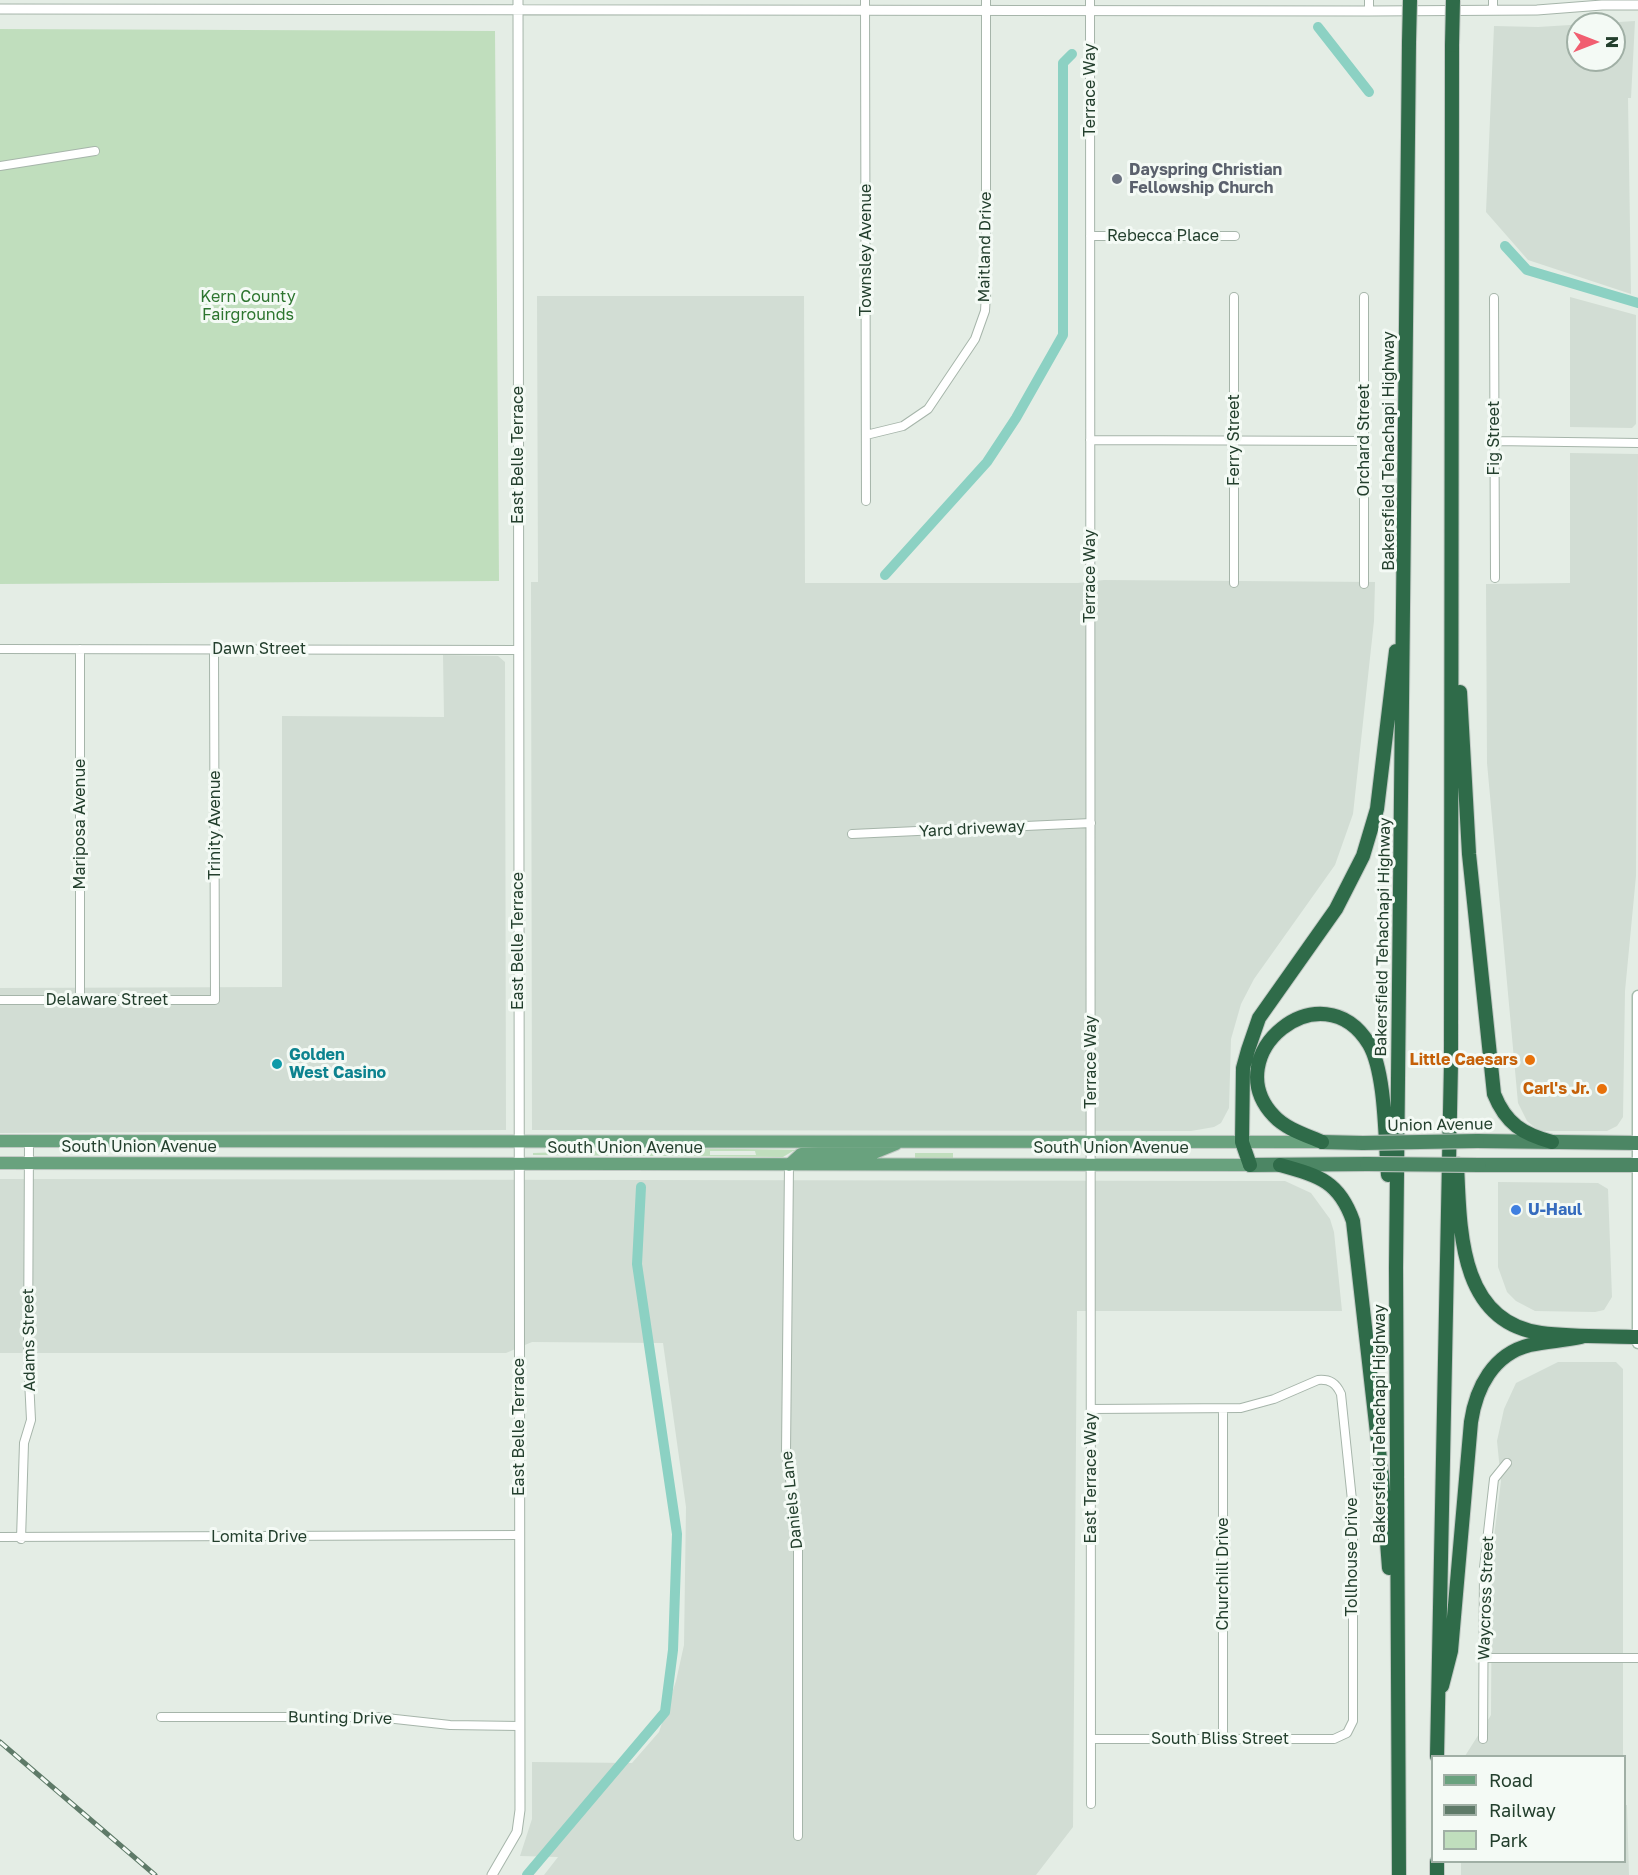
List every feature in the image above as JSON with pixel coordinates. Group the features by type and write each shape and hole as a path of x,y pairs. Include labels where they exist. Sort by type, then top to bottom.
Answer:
{"highway":[{"name":"Bakersfield Tehachapi Highway","path":"1399,1875 1396,1267 1410,0"},
{"path":"1437,1755 1436,1710 1451,1063 1453,0"},
{"path":"1405,577 1381,785 1371,833 1351,883 1336,909 1268,1002 1253,1033 1243,1068 1242,1142 1250,1165 1637,1165"},
{"path":"1452,584 1469,854 1494,1094 1499,1107 1516,1128 1527,1135 1552,1142"},
{"path":"1322,1142 1292,1129 1274,1117 1263,1099 1258,1075 1258,1063 1268,1043 1284,1025 1304,1015 1333,1017 1351,1025 1369,1044 1376,1061 1384,1123 1396,1267"},
{"path":"1451,1063 1460,1218 1470,1277 1484,1300 1512,1323 1541,1333 1638,1337"},
{"name":"Union Avenue","path":"1322,1142 1637,1143"},
{"path":"1280,1165 1310,1174 1335,1188 1346,1202 1353,1221 1382,1477 1398,1692"},
{"path":"1436,1710 1451,1651 1470,1422 1479,1388 1496,1364 1515,1351 1530,1345 1581,1336"}],"main road":[{"path":"1638,996 1638,1343"},
{"name":"South Union Avenue","path":"0,1141 900,1142 1250,1165"},
{"path":"789,1165 801,1154 874,1152 900,1142"},
{"name":"Union Avenue","path":"1242,1142 1322,1142"},
{"name":"South Union Avenue","path":"0,1163 789,1165 1091,1153 1242,1142"}],"street":[{"name":"Terrace Way","path":"1090,0 1091,1153"},
{"path":"1369,0 1369,11"},
{"path":"0,9 518,5 986,5 1090,10 1369,11 1493,5 1638,5"},
{"name":"East Belle Terrace","path":"492,1875 517,1832 519,1821 518,5"},
{"name":"Townsley Avenue","path":"865,5 866,501"},
{"name":"Maitland Drive","path":"866,435 903,426 928,408 975,339 981,325 986,294 986,5"},
{"path":"0,166 95,151"},
{"name":"Rebecca Place","path":"1090,236 1235,236"},
{"name":"Ferry Street","path":"1234,297 1234,583"},
{"name":"Orchard Street","path":"1364,297 1364,584"},
{"name":"Fig Street","path":"1494,298 1495,578"},
{"path":"1090,440 1364,441"},
{"path":"1494,441 1638,443"},
{"name":"Dawn Street","path":"0,649 518,650"},
{"name":"Mariposa Avenue","path":"80,649 80,1000"},
{"name":"Trinity Avenue","path":"214,649 215,1000"},
{"name":"Yard driveway","path":"852,834 1091,824"},
{"name":"Delaware Street","path":"0,1000 215,1000"},
{"name":"Adams Street","path":"21,1539 24,1443 31,1419 28,1359 29,1141"},
{"name":"East Terrace Way","path":"1091,1153 1091,1804"},
{"name":"Daniels Lane","path":"789,1165 786,1452 798,1534 798,1836"},
{"name":"Tollhouse Drive","path":"1223,1409 1257,1405 1318,1380 1333,1382 1341,1394 1353,1510 1353,1721 1347,1732"},
{"path":"1091,1409 1223,1409"},
{"name":"Churchill Drive","path":"1223,1409 1223,1739"},
{"name":"Waycross Street","path":"1483,1739 1484,1568 1494,1479 1507,1463"},
{"name":"Lomita Drive","path":"0,1537 21,1539 519,1535"},
{"path":"1483,1658 1638,1658"},
{"name":"Bunting Drive","path":"161,1717 377,1717 450,1725 519,1726"},
{"name":"South Bliss Street","path":"1091,1738 1334,1739 1347,1732"}],"shaded area":[{"path":"1635,21 1631,98 1628,98 1631,294 1528,260 1486,212 1494,26 1566,26 1566,72 1626,72 1626,22"},
{"path":"537,296 804,296 805,583 1078,583 1104,580 1375,582 1374,621 1353,814 1335,865 1254,979 1241,1004 1231,1039 1229,1108 1221,1123 1214,1127 1191,1131 532,1130 531,582 538,582"},
{"path":"1570,297 1636,315 1636,424 1632,428 1570,427"},
{"path":"1570,453 1638,454 1636,876 1625,991 1623,1117 1617,1126 1607,1131 1539,1131 1527,1121 1518,1103 1487,763 1486,584 1570,583"},
{"path":"443,655 498,656 505,662 506,1130 0,1133 0,988 282,987 282,716 444,717"},
{"path":"0,1179 1285,1181 1311,1193 1330,1219 1334,1232 1342,1311 1077,1311 1073,1827 1036,1875 544,1875 558,1857 520,1856 532,1819 532,1762 632,1763 659,1732 676,1681 684,1645 686,1507 663,1343 532,1342 506,1353 0,1353"},
{"path":"1498,1182 1598,1183 1608,1189 1612,1297 1604,1310 1595,1312 1535,1311 1516,1301 1507,1292 1498,1267"},
{"path":"1558,1362 1616,1362 1623,1369 1623,1755 1466,1755 1491,1715 1492,1553 1501,1481 1497,1441 1504,1409 1516,1383"},
{"path":"1627,1805 1629,1875 1461,1875 1461,1863 1626,1863"}],"green space":[{"name":"Kern County Fairgrounds","path":"0,29 495,31 499,581 0,584"},
{"path":"670,1148 811,1150 793,1151 783,1157 533,1155 533,1153","holes":["702,1150 701,1155 658,1155 658,1151","710,1151 755,1151 756,1155 710,1155"]},
{"path":"915,1153 953,1153 953,1159 915,1159"}],"waterway":[{"path":"1318,27 1369,92"},
{"path":"885,575 987,462 1016,418 1063,335 1063,63 1072,54"},
{"path":"1505,246 1527,270 1638,303"},
{"path":"527,1875 665,1712 673,1650 677,1534 637,1264 641,1187"}],"railway":[{"path":"0,1742 155,1875"}],"place":[{"name":"Dayspring Christian Fellowship Church","path":"1117,179"},
{"name":"Little Caesars","path":"1530,1060"},
{"name":"Golden West Casino","path":"277,1064"},
{"name":"Carl's Jr.","path":"1602,1089"},
{"name":"U-Haul","path":"1516,1210"}]}
